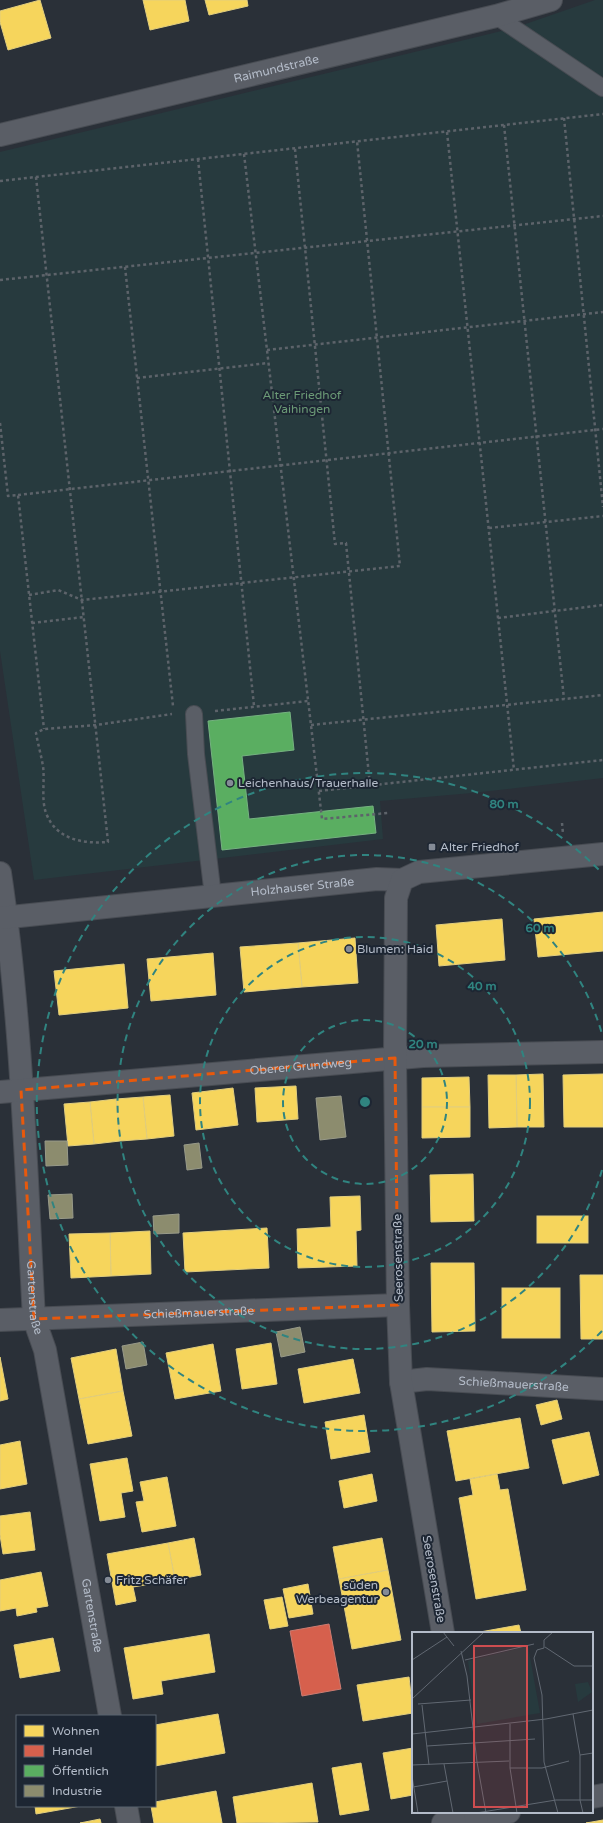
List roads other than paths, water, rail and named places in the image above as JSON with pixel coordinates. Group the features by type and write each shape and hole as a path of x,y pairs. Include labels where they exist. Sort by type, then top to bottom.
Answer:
{"street":[{"name":"Raimundstraße","path":"0,134 496,16 551,0"},
{"name":"Holzhauser Straße","path":"3,917 377,879 402,880 419,872 603,854"},
{"name":"Gartenstraße","path":"0,873 3,917 21,1090 34,1319 45,1350 110,1715"},
{"name":"Seerosenstraße","path":"402,880 396,898 395,1058 398,1305 401,1382 444,1632"},
{"name":"Oberer Grundweg","path":"0,1092 395,1058 603,1052"},
{"name":"Schießmauerstraße","path":"0,1320 398,1305"},
{"name":"Schießmauerstraße","path":"401,1382 427,1379 603,1389"},
{"path":"593,1797 603,1795"},
{"path":"126,1807 129,1823"},
{"path":"443,1823 504,1813"}],"lane":[{"path":"496,16 603,88"},
{"path":"194,714 196,754 212,896"}],"place":[{"name":"Leichenhaus/Trauerhalle","path":"230,783"},
{"name":"Alter Friedhof","path":"432,847"},
{"name":"Blumen: Haid","path":"349,949"},
{"name":"Fritz Schäfer","path":"108,1580"},
{"name":"süden Werbeagentur","path":"386,1592"}],"park label":[{"name":"Alter Friedhof Vaihingen","path":"302,402"}]}
